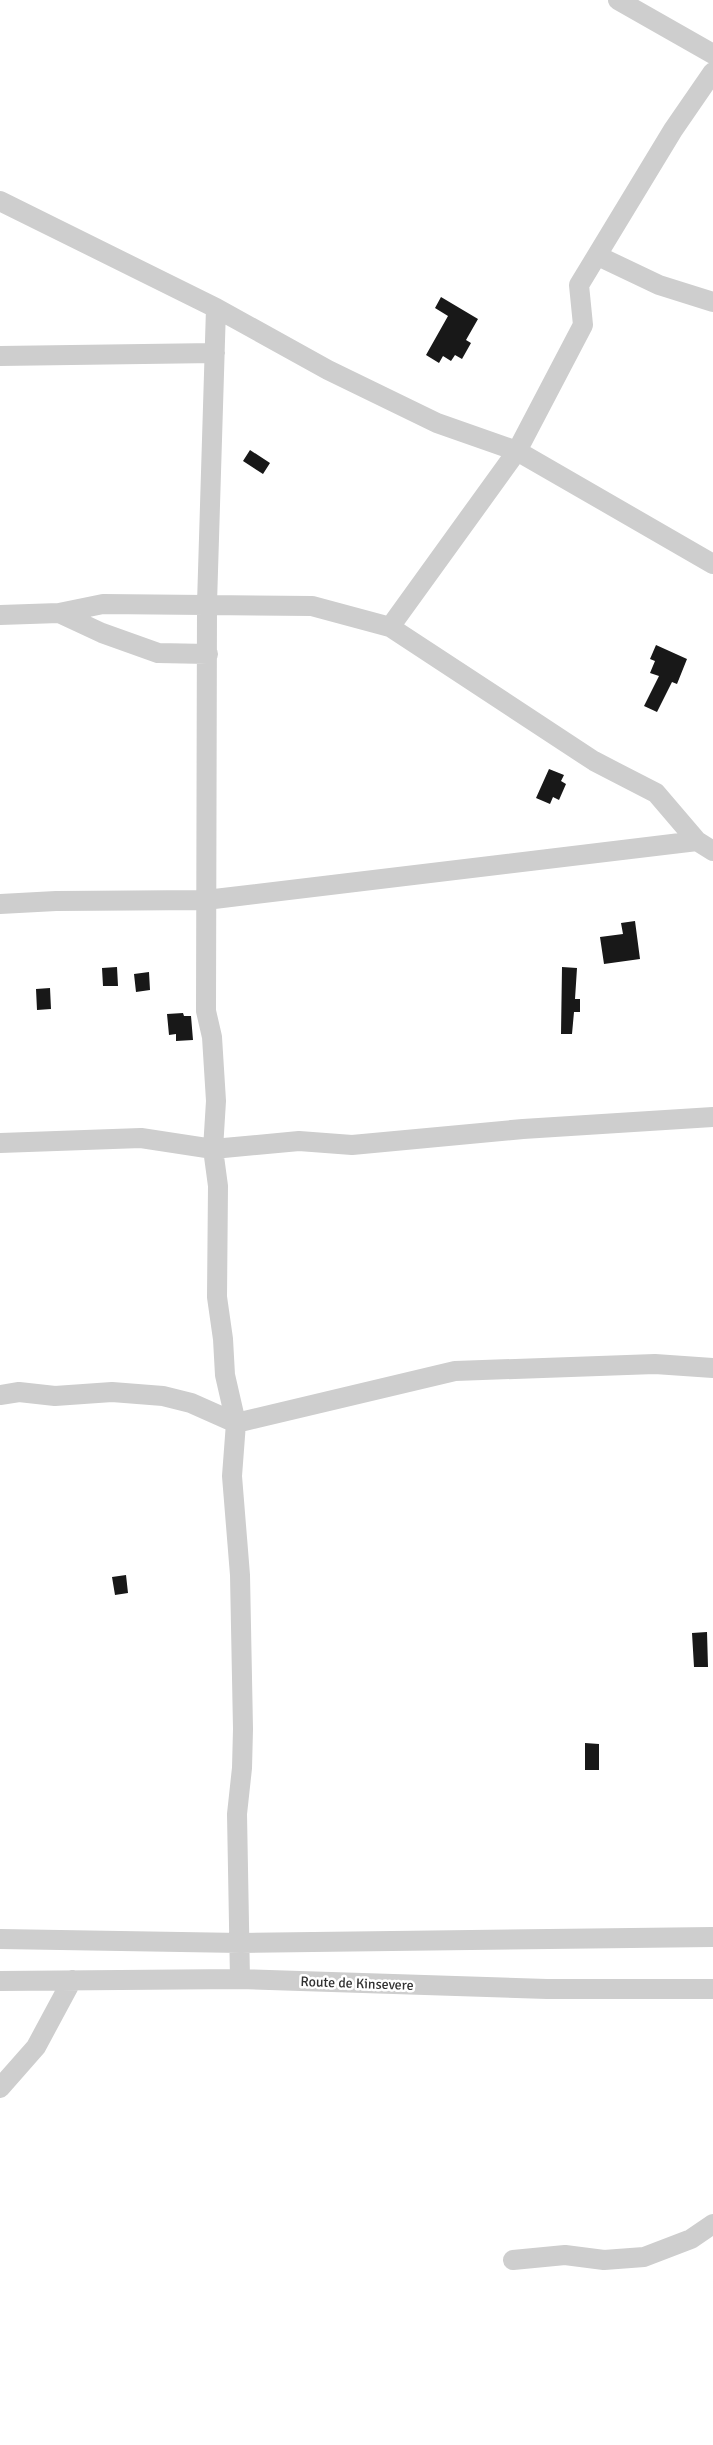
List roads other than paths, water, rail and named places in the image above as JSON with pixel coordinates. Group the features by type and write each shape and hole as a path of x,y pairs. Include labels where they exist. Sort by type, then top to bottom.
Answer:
{"street":[{"path":"618,0 713,54"},
{"path":"390,627 517,451 583,325 579,285 673,130 713,72"},
{"path":"0,201 216,308 328,370 437,424 517,451 713,564"},
{"path":"598,256 659,286 713,302"},
{"path":"216,308 207,604 206,1011 212,1037 216,1101 213,1149 218,1186 217,1297 224,1338 225,1375 236,1423 232,1476 240,1575 243,1729 237,1840 241,1942 240,1979"},
{"path":"0,356 215,353"},
{"path":"0,615 59,612 103,604 312,606 390,627 594,761 656,793 705,846"},
{"path":"59,612 102,633 158,653 208,654"},
{"path":"0,904 56,901 206,900 705,846"},
{"path":"0,1143 141,1138 213,1149 299,1141 352,1145 382,1144 522,1129 713,1117"},
{"path":"0,1395 19,1392 55,1396 112,1392 162,1396 191,1402 236,1423 455,1371 655,1364 713,1368"},
{"path":"0,1939 241,1942 713,1937"},
{"name":"Route de Kinsevere","path":"0,1981 240,1979 547,1989 713,1989"},
{"path":"0,2088 36,2047 72,1980"},
{"path":"513,2260 565,2255 604,2260 644,2258 691,2239 713,2224"}]}
